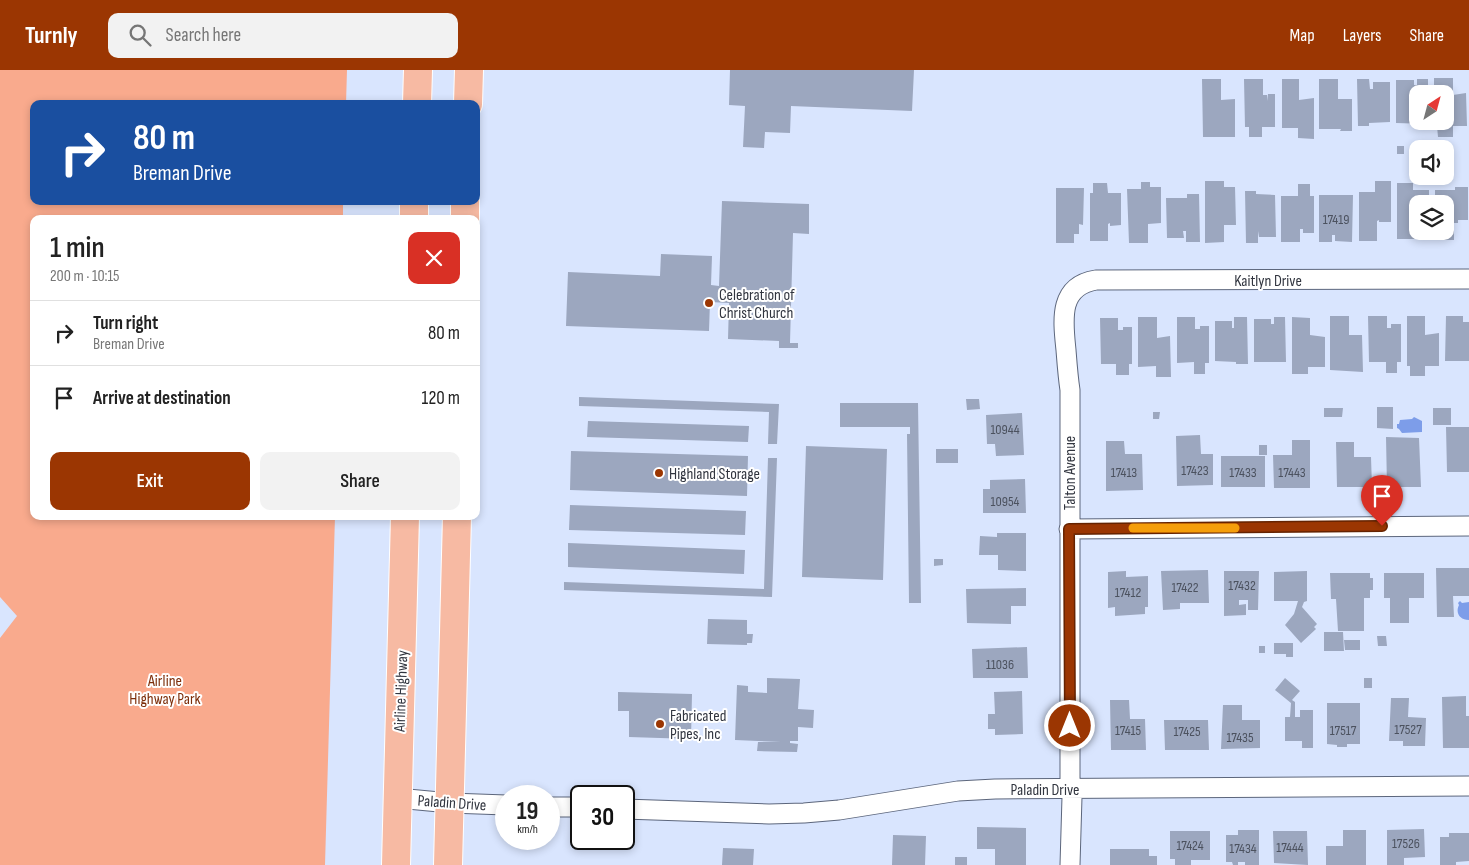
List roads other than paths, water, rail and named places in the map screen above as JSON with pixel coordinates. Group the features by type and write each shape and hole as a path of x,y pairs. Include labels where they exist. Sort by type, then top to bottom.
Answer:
{"highway":[{"path":"417,100 418,70"},
{"path":"468,70 468,100"},
{"name":"Airline Highway","path":"396,865 405,520"},
{"path":"448,865 457,520"}],"street":[{"name":"Kaitlyn Drive","path":"1072,293 1082,284 1096,280 1469,279"},
{"name":"Talton Avenue","path":"1070,865 1070,390 1063,326 1064,311 1072,293"},
{"path":"1069,529 1469,526"},
{"name":"Paladin Drive","path":"635,809 769,814 804,813 839,810 958,791 1469,786"},
{"name":"Paladin Drive","path":"397,798 495,805"}],"water":[{"path":"1414,417 1422,421 1422,432 1402,433 1397,428 1400,420 1412,419"},
{"path":"1460,601 1462,603 1469,602 1469,620 1463,619 1458,613 1458,603"}],"place":[{"name":"Celebration of Christ Church","path":"709,303"},
{"name":"Highland Storage","path":"659,473"},
{"name":"Fabricated Pipes, Inc","path":"660,724"}],"park label":[{"name":"Airline Highway Park","path":"165,689"}]}
